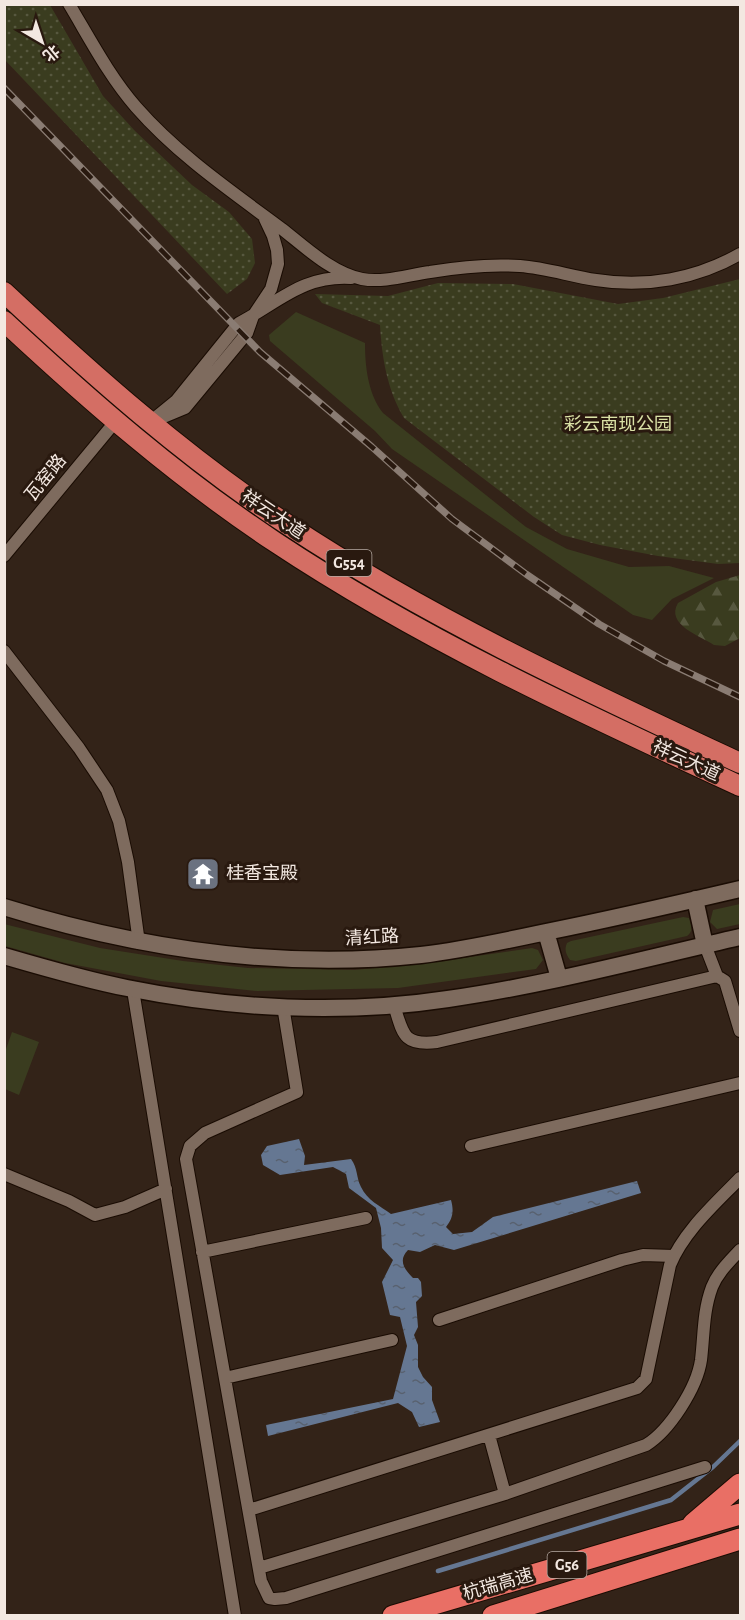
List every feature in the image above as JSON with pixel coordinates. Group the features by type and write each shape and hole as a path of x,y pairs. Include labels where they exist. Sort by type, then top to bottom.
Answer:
{"highway":[{"name":"祥云大道","path":"4,292 149,423 208,469 286,524 385,584 494,644 637,715 741,763"},
{"name":"祥云大道","path":"4,321 115,422 160,458 237,516 335,580 484,663 628,734 741,786"},
{"path":"115,422 149,423"},
{"path":"685,1531 741,1484"},
{"name":"杭瑞高速","path":"393,1616 741,1514"},
{"name":"杭瑞高速","path":"493,1616 741,1539"}],"main road":[{"name":"清红路","path":"4,907 139,943 242,956 343,960 447,952 741,889"},
{"path":"695,899 705,945"},
{"path":"546,932 559,978"},
{"path":"4,956 133,990 205,1000 326,1007 394,1005 466,996 559,978 741,937"}],"street":[{"path":"69,4 106,65 136,107 178,148 329,264 362,279"},
{"path":"252,316 272,290 278,264 273,236 263,215"},
{"path":"149,423 176,401 239,323 279,297 307,284 336,278 388,279 453,269 499,266 537,268 602,281 644,282 688,276 741,254"},
{"name":"瓦窑路","path":"4,556 115,422"},
{"path":"4,651 107,790 119,821 128,862 139,943"},
{"path":"705,945 717,976 725,981 741,1031"},
{"path":"394,1005 406,1036 412,1042 422,1044 717,976"},
{"path":"133,990 235,1616"},
{"path":"283,1006 297,1092 205,1133 193,1142 186,1159 263,1589 269,1598 286,1598 705,1467"},
{"path":"471,1146 741,1083"},
{"path":"4,1174 69,1201 95,1215 124,1207 166,1189"},
{"path":"249,1510 622,1394 642,1383 646,1379 674,1256 688,1233 741,1178"},
{"path":"202,1251 366,1218"},
{"path":"260,1568 505,1494 655,1440 691,1390 698,1374 704,1315 712,1286 721,1271 741,1250"},
{"path":"439,1320 621,1260 643,1255 674,1256"},
{"path":"225,1378 392,1340"},
{"path":"489,1435 505,1494"}],"green space":[{"path":"5,4 50,5 103,96 135,131 192,185 229,212 252,239 255,263 247,279 227,294 5,60"},
{"name":"彩云南现公园","path":"740,279 740,563 718,564 600,545 562,535 534,517 404,418 393,396 386,373 380,325 322,303 315,294 388,296 438,283 513,284 618,304 663,298"},
{"path":"296,312 365,343 368,379 383,413 526,527 567,549 629,567 669,566 714,578 672,599 652,620 633,615 392,449 375,431 270,341 269,335"},
{"path":"740,575 740,638 725,646 714,645 680,624 675,611 678,603 716,582"},
{"path":"740,904 740,924 717,929 710,922 713,910"},
{"path":"683,917 689,918 691,926 691,932 687,936 576,961 570,960 566,952 567,943 571,941"},
{"path":"4,924 100,948 248,968 354,970 435,962 532,948 538,950 543,960 536,969 398,988 257,991 161,981 65,963 5,946"},
{"path":"12,1032 39,1042 19,1095 5,1089 5,1052"}],"water":[{"path":"299,1139 305,1156 304,1165 351,1159 364,1192 391,1214 451,1200 452,1214 446,1227 453,1234 472,1232 493,1217 637,1181 641,1193 454,1250 435,1245 420,1252 408,1250 403,1257 403,1264 413,1278 418,1278 421,1282 422,1296 416,1302 418,1327 414,1335 418,1345 418,1367 432,1387 432,1400 440,1422 419,1427 412,1412 398,1403 268,1436 266,1425 393,1399 407,1346 400,1317 390,1315 382,1282 393,1260 382,1248 381,1228 376,1208 349,1188 346,1174 333,1167 280,1175 263,1165 261,1155 267,1146"}],"waterway":[{"path":"438,1571 671,1500 713,1467 740,1441"}],"railway":[{"path":"4,88 260,352 372,447 452,519 599,624 664,661 740,697"}],"place":[{"name":"桂香宝殿","path":"203,874"}]}
